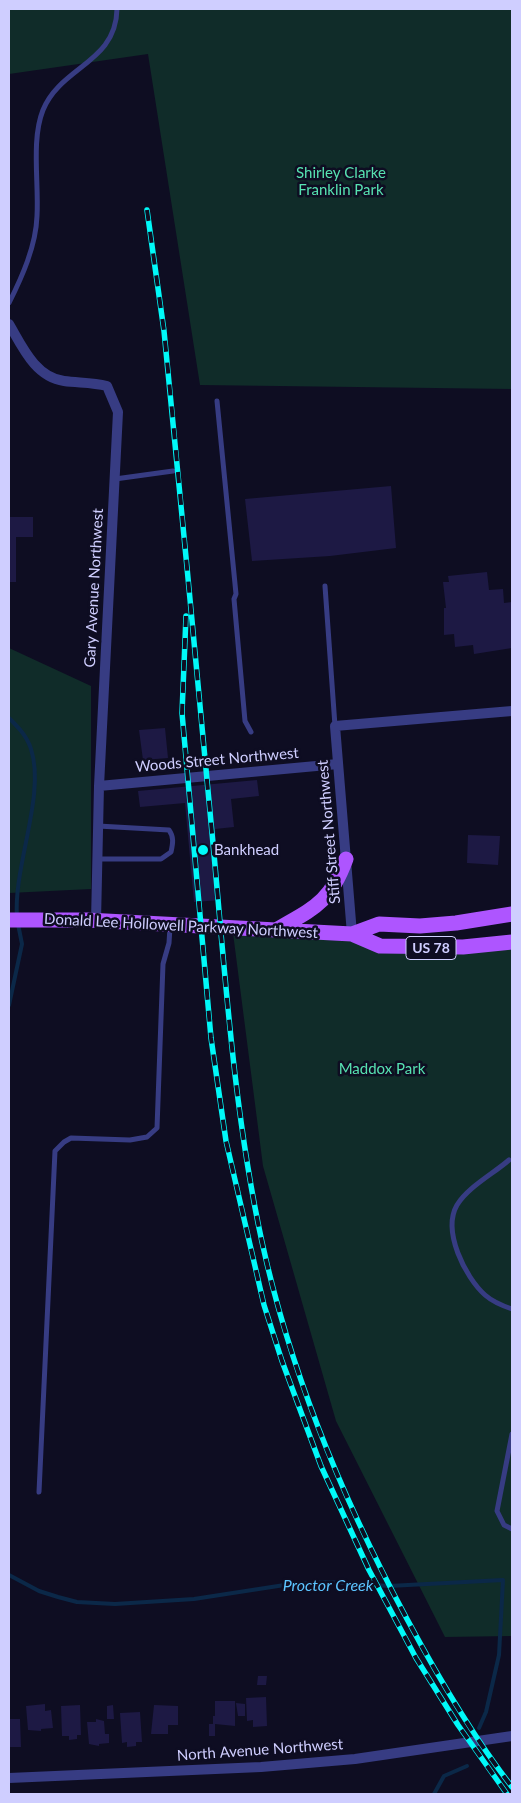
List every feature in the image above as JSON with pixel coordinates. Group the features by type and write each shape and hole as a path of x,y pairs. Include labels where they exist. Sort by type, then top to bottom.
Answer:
{"main road":[{"path":"276,930 313,908 328,896 338,882 346,859"},
{"name":"Donald Lee Hollowell Parkway Northwest","path":"352,934 379,924 420,926 456,923 512,914"},
{"name":"Donald Lee Hollowell Parkway Northwest","path":"9,920 96,920 170,926 352,934 380,946 463,947 512,942"}],"street":[{"name":"Gary Avenue Northwest","path":"9,324 41,372 63,381 89,381 107,386 118,412 118,447 114,479 98,826 96,920"},
{"path":"335,726 512,711"},
{"name":"Stiff Street Northwest","path":"335,726 352,934"},
{"name":"Woods Street Northwest","path":"100,786 338,764"},
{"name":"North Avenue Northwest","path":"9,1778 261,1767 355,1759 512,1736"}],"lane":[{"path":"9,303 26,267 37,218 37,127 52,94 65,79 84,67 106,46 117,21 117,9"},
{"path":"217,401 236,594 234,599 244,714 246,726 251,732"},
{"path":"114,479 153,472 173,471"},
{"path":"325,586 335,726"},
{"path":"98,826 169,830 173,835 173,845 172,852 161,859 98,859"},
{"path":"39,1492 55,1151 71,1138 130,1140 147,1137 157,1128 163,964 169,943 170,926"},
{"path":"509,1160 464,1195 456,1207 452,1236 458,1255 484,1294 500,1305 512,1309"},
{"path":"512,1434 497,1511 504,1525 512,1529"}],"green space":[{"name":"Shirley Clarke Franklin Park","path":"9,9 512,9 512,389 200,385 148,54 9,74"},
{"path":"9,648 91,686 91,889 9,893"},
{"name":"Maddox Park","path":"233,933 512,944 512,1636 445,1637 336,1421 263,1166"}],"building":[{"path":"391,486 396,548 330,556 252,561 245,499"},
{"path":"9,517 33,517 33,537 16,537 16,582 9,582"},
{"path":"487,572 489,590 503,589 504,603 512,602 512,648 474,654 473,645 455,647 454,634 444,635 444,608 446,608 443,582 449,582 448,576"},
{"path":"165,728 168,758 143,760 139,730"},
{"path":"257,780 259,796 231,799 234,827 215,829 221,900 194,902 185,803 140,807 138,791"},
{"path":"468,835 500,836 498,865 467,863"},
{"path":"258,1676 267,1676 266,1685 257,1685"},
{"path":"266,1697 267,1726 253,1727 253,1720 247,1721 246,1698"},
{"path":"215,1701 235,1701 235,1726 215,1724 215,1736 209,1736 209,1724 213,1724 213,1716 215,1716"},
{"path":"236,1703 245,1704 245,1716 238,1716"},
{"path":"45,1704 45,1711 51,1710 53,1728 41,1729 41,1731 28,1730 26,1706"},
{"path":"80,1705 81,1735 77,1735 77,1739 69,1740 69,1736 62,1736 61,1706"},
{"path":"113,1705 114,1719 107,1719 107,1706"},
{"path":"154,1705 178,1706 178,1725 168,1725 168,1734 151,1734"},
{"path":"140,1712 142,1742 136,1742 136,1746 127,1747 127,1742 122,1743 120,1713"},
{"path":"9,1719 20,1719 21,1747 9,1747"},
{"path":"96,1719 104,1721 105,1734 109,1734 109,1743 99,1744 99,1746 89,1744 87,1722 96,1722"}],"waterway":[{"name":"Proctor Creek","path":"9,718 27,740 35,767 35,788 17,897 17,917"},
{"name":"Proctor Creek","path":"9,1005 22,944 18,924"},
{"name":"Proctor Creek","path":"9,1575 39,1591 58,1597 77,1602 115,1604 194,1599 291,1584 329,1582 389,1586 503,1580 499,1655 486,1712 479,1728"},
{"name":"Proctor Creek","path":"434,1794 444,1776 467,1766"}],"railway":[{"path":"147,210 164,331 231,1039 244,1141 262,1242 274,1292 304,1388 321,1436 361,1529 443,1684 483,1747 512,1787"},
{"path":"186,616 182,713 211,1038 226,1141 264,1305 282,1361 321,1466 369,1570 416,1658 458,1725 507,1794"}],"place":[{"name":"Bankhead","path":"203,850"}]}
